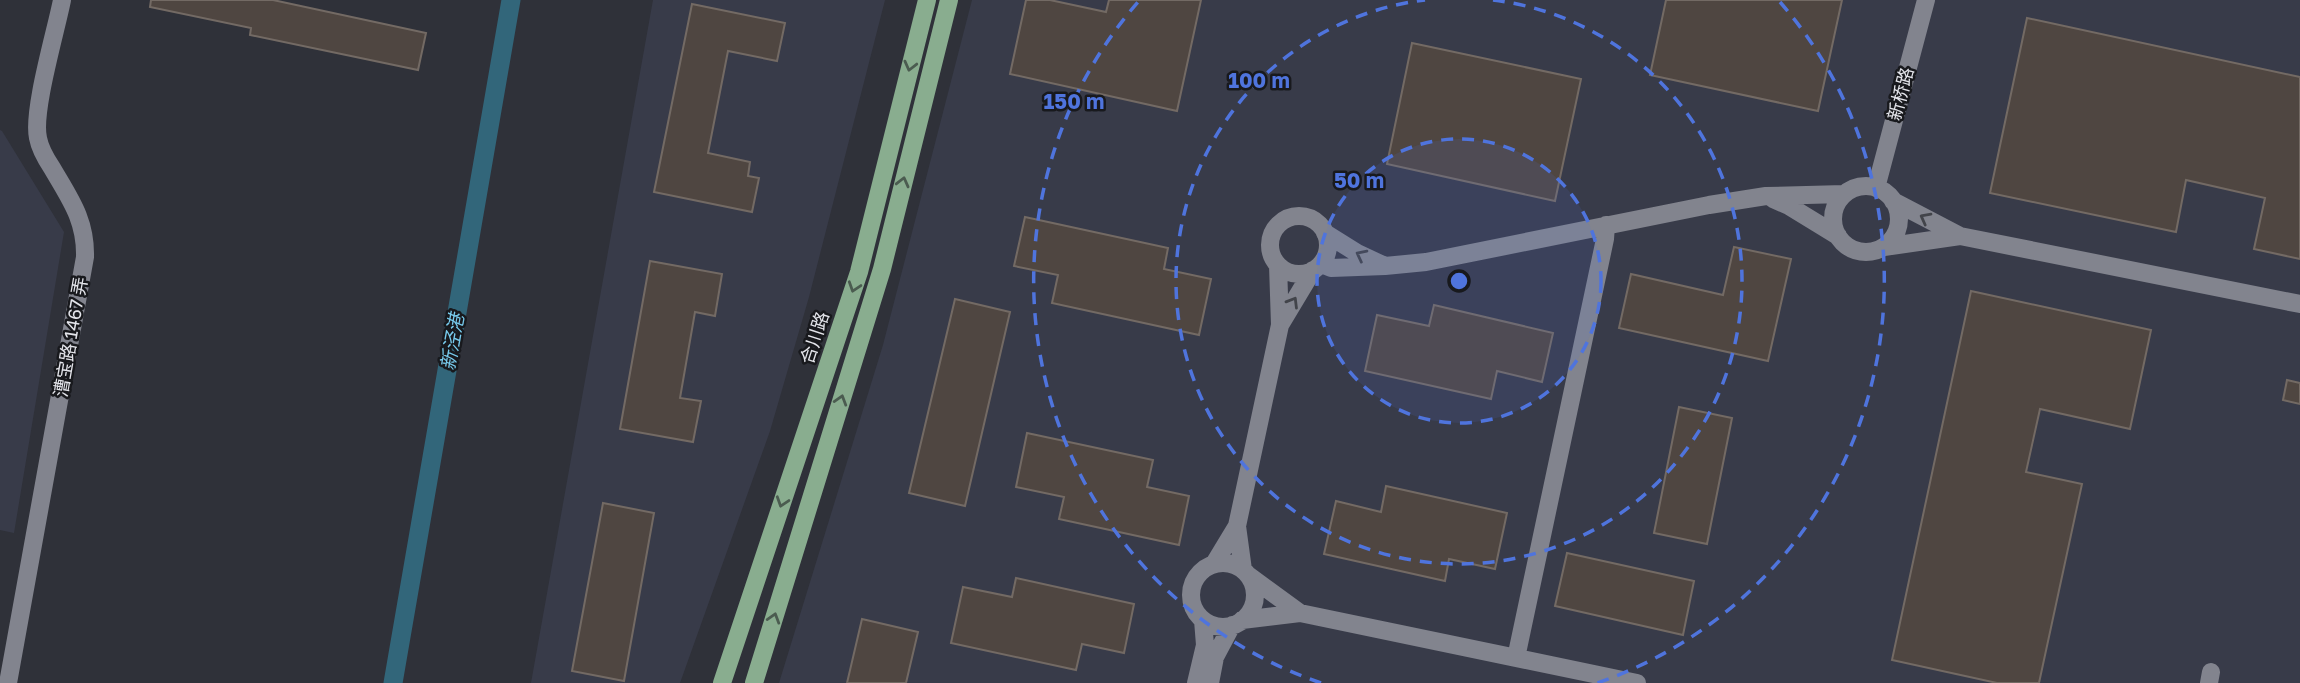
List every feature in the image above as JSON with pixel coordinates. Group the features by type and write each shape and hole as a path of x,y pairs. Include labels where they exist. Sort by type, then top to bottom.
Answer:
{"main road":[{"name":"合川路","path":"722,683 859,272 927,0"},
{"path":"754,683 881,269 949,0"}],"street":[{"name":"漕宝路 1467 弄","path":"8,683 85,257 86,237 79,216 45,156 38,138 37,117 62,0"},
{"name":"新桥路","path":"1877,188 1926,0"},
{"path":"1385,266 1357,253 1325,233 1315,221 1306,217 1287,218 1280,223 1270,239 1272,257 1278,265 1294,273 1317,267 1385,266 1426,262 1766,196 1844,194 1865,187 1877,188 1893,201 1960,236 2300,304"},
{"path":"1844,194 1833,214 1834,225 1845,245 1854,250 1874,251 1884,247 1960,236"},
{"path":"1766,196 1789,206 1838,236"},
{"path":"1884,247 1897,231 1899,221 1893,201"},
{"path":"1516,658 1606,225"},
{"path":"1280,325 1328,246 1325,233"},
{"path":"1214,564 1237,526 1280,325 1278,265"},
{"path":"1210,683 1215,657 1237,623 1249,613 1255,593 1245,572 1237,526"},
{"path":"1300,612 1229,563 1214,564 1199,572 1193,581 1191,591 1196,612 1212,625 1300,612 1637,683"},
{"path":"1196,683 1205,645 1203,620"}],"shaded area":[{"path":"653,0 885,0 809,297 770,431 680,683 531,683"},
{"path":"972,0 2300,0 2300,683 779,683 883,345"},
{"path":"0,130 64,232 14,533 0,530"}],"building":[{"path":"151,0 273,0 426,33 418,70 250,35 251,28 150,7"},
{"path":"1026,0 1050,0 1106,12 1109,0 1201,0 1177,111 1010,74"},
{"path":"1666,0 1842,0 1818,111 1650,75"},
{"path":"692,4 785,23 777,61 728,51 708,153 750,162 748,176 759,178 752,212 654,192"},
{"path":"2027,18 2300,77 2300,259 2254,249 2265,198 2186,180 2176,232 1990,193"},
{"path":"1412,43 1581,79 1555,201 1387,164"},
{"path":"1025,217 1168,248 1164,269 1211,279 1199,335 1052,303 1058,275 1014,266"},
{"path":"1734,247 1791,259 1768,361 1619,328 1631,274 1723,295"},
{"path":"650,261 722,274 715,316 695,312 680,398 701,401 693,442 620,429"},
{"path":"1971,291 2151,330 2130,429 2040,409 2026,472 2082,484 2039,683 1997,683 1892,660"},
{"path":"955,299 1010,312 965,506 909,493"},
{"path":"1434,305 1553,333 1542,382 1497,371 1491,399 1365,371 1377,315 1429,326"},
{"path":"2287,380 2300,383 2300,404 2283,400"},
{"path":"1679,407 1732,418 1707,544 1654,533"},
{"path":"1027,433 1153,460 1147,487 1189,496 1179,545 1059,519 1064,497 1016,487"},
{"path":"1386,486 1507,513 1495,569 1449,559 1445,581 1324,554 1336,501 1381,512"},
{"path":"603,503 654,513 624,681 572,671"},
{"path":"1567,553 1694,581 1683,635 1555,606"},
{"path":"1016,578 1134,604 1124,653 1082,644 1076,670 951,643 963,587 1012,597"},
{"path":"862,619 918,632 906,683 847,683"}],"waterway":[{"name":"新泾港","path":"393,683 511,0"}]}
